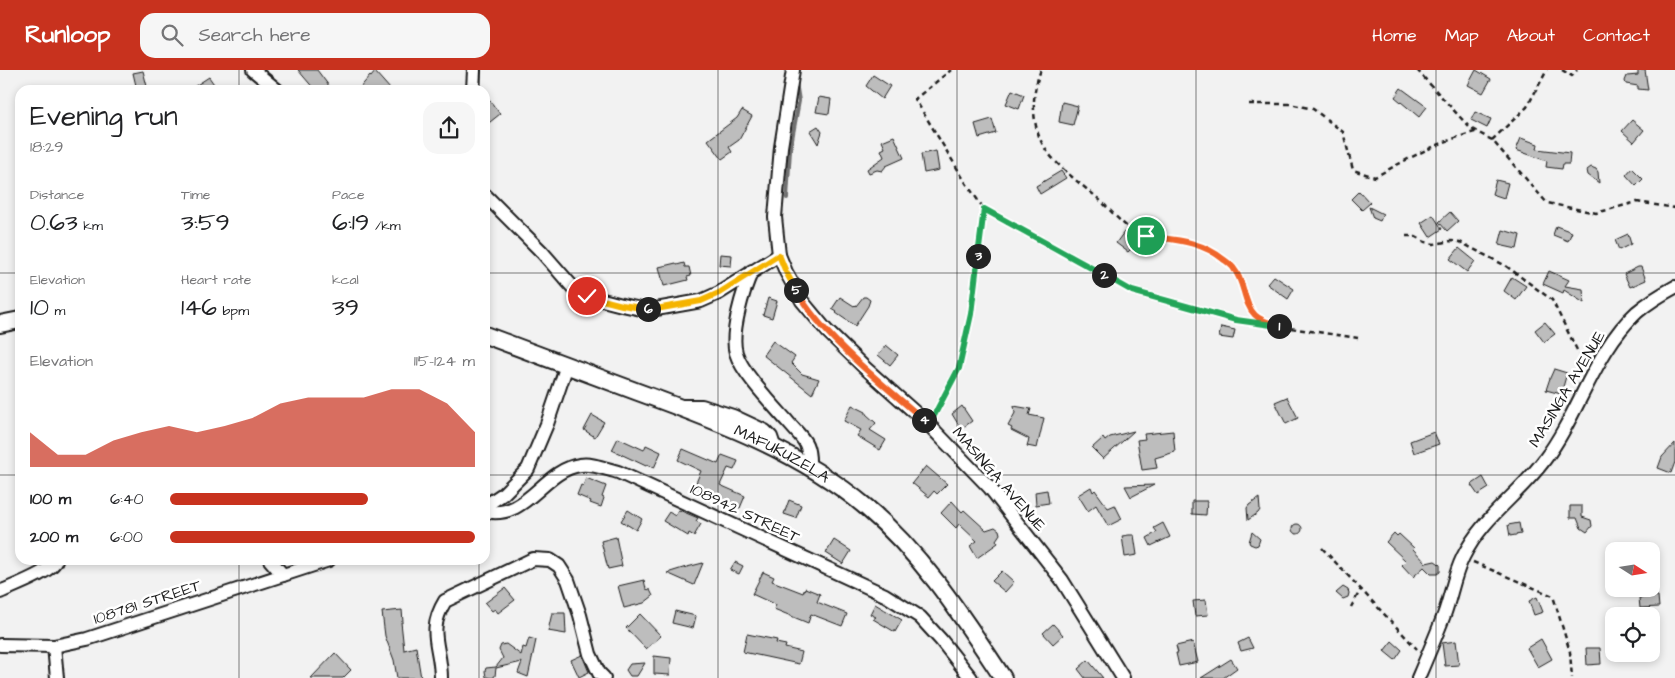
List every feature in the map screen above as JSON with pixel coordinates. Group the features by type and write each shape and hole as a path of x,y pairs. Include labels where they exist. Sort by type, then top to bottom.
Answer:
{"main road":[{"path":"0,324 15,321"},
{"name":"MAFUKUZELA","path":"490,337 715,422 775,448 839,486 867,508 910,550 938,583 1004,678"}],"street":[{"path":"253,70 271,85"},
{"path":"473,85 474,70"},
{"name":"MASINGA AVENUE","path":"793,70 777,183 775,217 779,255 786,272 802,301 827,331 929,425 990,488 1062,580 1123,678"},
{"path":"490,200 537,246 576,291 587,296 641,309 656,309 701,301 719,293 779,255"},
{"path":"752,271 740,306 736,334 736,354 742,366 759,388 802,437 809,450 809,467"},
{"name":"MASINGA AVENUE","path":"1418,678 1444,614 1463,557 1478,530 1545,459 1608,348 1636,313 1653,299 1675,287"},
{"path":"490,503 503,494 528,469 547,424 567,365"},
{"name":"108942 STREET","path":"490,513 495,514 519,507 566,469 580,465 594,466 618,472 885,595 920,617 971,678"},
{"path":"441,678 441,665 434,630 437,614 445,601 533,558 541,558 550,560 559,566 568,580 580,615 590,654 599,673 604,678"},
{"path":"0,592 53,565"},
{"path":"274,565 283,575"},
{"name":"108781 STREET","path":"0,645 54,646 103,634 314,565"},
{"path":"54,646 57,678"}],"path":[{"path":"951,70 914,99 984,209 1132,291 1236,320 1358,338"},
{"path":"1041,70 1034,90 1036,126 1048,152 1070,176 1095,196 1126,226 1138,233 1200,245 1219,256 1234,268 1255,315 1263,321 1284,327"},
{"path":"1417,70 1470,128 1492,140 1547,203 1596,213 1637,202 1675,208"},
{"path":"1492,140 1527,107 1547,70"},
{"path":"1562,70 1572,76 1577,70"},
{"path":"1249,104 1290,104 1313,108 1343,132 1353,170 1375,177 1458,136 1477,132"},
{"path":"929,425 959,368 971,314 984,209"},
{"path":"1406,236 1414,236 1434,244 1451,241 1460,242 1506,266 1552,300 1578,352 1597,368"},
{"path":"1322,548 1426,659"},
{"path":"1463,557 1553,596 1570,652 1572,678"},
{"path":"1351,607 1361,590"}],"building":[{"path":"298,70 317,70 328,85 311,85"},
{"path":"1476,70 1491,79 1483,93 1468,85"},
{"path":"1638,70 1645,70 1648,90 1638,89 1638,86 1626,84 1627,76 1638,75"},
{"path":"143,71 147,85 136,85 133,73"},
{"path":"375,72 387,85 362,85"},
{"path":"873,75 890,86 882,99 866,86"},
{"path":"209,77 215,85 197,85"},
{"path":"1401,88 1427,107 1419,117 1395,97"},
{"path":"1012,90 1024,95 1019,109 1006,104"},
{"path":"819,97 831,99 829,114 816,112"},
{"path":"490,101 500,114 490,122"},
{"path":"1062,102 1078,106 1073,125 1059,122"},
{"path":"742,110 752,116 739,140 729,147 732,152 722,159 708,140 737,118"},
{"path":"1475,112 1491,119 1487,128 1471,120"},
{"path":"992,119 996,133 979,138 975,124"},
{"path":"1632,120 1644,130 1634,142 1622,131"},
{"path":"818,126 822,132 818,144 810,131"},
{"path":"894,136 904,158 886,166 882,171 877,170 869,173 867,169 884,157 881,150 885,148 882,141"},
{"path":"1521,138 1538,144 1537,149 1570,153 1569,164 1563,164 1562,169 1546,167 1547,161 1516,150"},
{"path":"936,151 939,170 924,173 921,154"},
{"path":"1591,167 1598,172 1599,183 1588,175 1587,170"},
{"path":"1632,168 1643,179 1636,186 1626,175"},
{"path":"1061,171 1066,178 1040,194 1036,186"},
{"path":"1496,180 1508,183 1504,198 1492,194"},
{"path":"1359,191 1370,203 1362,210 1351,199"},
{"path":"1369,207 1383,214 1380,221 1373,218"},
{"path":"1450,212 1458,221 1447,231 1439,222"},
{"path":"1433,215 1442,229 1430,237 1421,223"},
{"path":"1556,226 1572,232 1568,241 1553,235"},
{"path":"1503,230 1520,235 1517,249 1499,245"},
{"path":"1124,232 1138,240 1143,246 1137,254 1131,249 1128,252 1116,243"},
{"path":"1628,234 1631,244 1619,250 1615,240"},
{"path":"1459,248 1475,261 1467,272 1450,259"},
{"path":"720,254 732,255 731,266 719,265"},
{"path":"676,263 677,265 684,263 685,267 689,267 691,276 687,277 688,280 664,286 659,267"},
{"path":"1641,267 1646,280 1630,287 1624,274"},
{"path":"1549,271 1569,280 1565,286 1583,289 1584,303 1564,290 1563,293 1543,284"},
{"path":"1274,276 1294,289 1288,299 1267,284"},
{"path":"1512,277 1526,286 1516,300 1504,291"},
{"path":"840,297 854,306 863,297 870,300 855,326 832,309"},
{"path":"768,298 777,301 772,318 763,315"},
{"path":"1545,322 1555,334 1544,342 1535,330"},
{"path":"1221,327 1235,330 1233,339 1219,337"},
{"path":"773,341 795,357 791,363 802,374 819,379 812,394 763,355"},
{"path":"886,345 898,355 890,365 878,355"},
{"path":"1554,369 1567,373 1561,394 1546,390"},
{"path":"1287,397 1298,418 1286,424 1275,402"},
{"path":"852,405 866,412 876,423 870,430 886,440 880,450 857,436 861,430 844,421"},
{"path":"962,406 972,421 961,429 952,414"},
{"path":"1014,406 1031,409 1029,415 1044,418 1037,448 1027,446 1029,439 1011,430 1012,428 1008,426 1015,413"},
{"path":"592,415 604,422 595,437 584,430"},
{"path":"1134,431 1103,459 1092,448 1103,438 1105,441 1110,437"},
{"path":"1173,431 1175,452 1155,458 1157,468 1142,470 1137,440 1145,439 1144,434"},
{"path":"1434,432 1439,444 1414,453 1410,441"},
{"path":"618,438 644,450 646,445 661,452 654,468 612,450"},
{"path":"1675,443 1675,462 1671,473 1658,468 1662,457"},
{"path":"683,449 718,464 722,455 738,461 734,470 728,468 720,485 745,496 740,508 701,491 702,487 695,485 701,471 678,460"},
{"path":"926,466 947,484 937,494 934,491 929,497 912,483"},
{"path":"1483,477 1489,488 1478,495 1471,485"},
{"path":"586,478 606,486 601,507 577,495"},
{"path":"1154,485 1131,497 1125,486"},
{"path":"1091,487 1093,492 1095,490 1108,508 1115,505 1122,519 1108,526 1096,505 1088,511 1078,495"},
{"path":"1047,490 1049,503 1036,505 1035,492"},
{"path":"1259,498 1260,510 1248,520 1247,508"},
{"path":"789,500 801,505 796,518 784,514"},
{"path":"952,501 962,512 964,510 986,530 995,527 999,530 1000,534 996,540 998,543 977,558 970,546 977,541 959,524 956,528 941,513"},
{"path":"1192,501 1207,501 1206,515 1192,514"},
{"path":"1570,506 1582,506 1582,517 1591,520 1592,526 1587,532 1581,528 1577,518 1570,518"},
{"path":"628,510 642,519 636,530 621,521"},
{"path":"679,510 698,518 696,521 701,524 694,536 689,533 688,536 663,521 669,512 675,516"},
{"path":"1163,523 1170,537 1151,546 1147,538 1157,532 1154,528"},
{"path":"1519,523 1521,534 1510,536 1508,525"},
{"path":"1295,524 1299,524 1302,529 1301,533 1295,534 1292,531 1292,527"},
{"path":"1252,532 1260,539 1258,545 1255,546 1249,542"},
{"path":"1394,533 1397,536 1399,534 1414,548 1426,563 1435,561 1438,563 1440,565 1440,572 1431,574 1424,567 1413,577 1402,565 1406,561 1386,542"},
{"path":"1134,535 1137,555 1125,557 1122,536"},
{"path":"616,537 622,566 608,569 601,541"},
{"path":"834,540 851,551 843,564 826,553"},
{"path":"735,562 743,566 739,574 730,570"},
{"path":"703,563 694,585 667,573 683,568"},
{"path":"1002,571 1014,582 1005,592 992,581"},
{"path":"763,572 774,577 772,581 803,593 805,588 820,594 817,602 847,614 842,626 811,614 808,623 774,609 776,605 752,594"},
{"path":"644,580 646,589 650,590 653,596 644,603 624,608 618,586"},
{"path":"1343,587 1349,593 1348,597 1343,599 1336,593"},
{"path":"505,588 515,600 498,613 495,609 492,611 485,603"},
{"path":"1537,597 1543,612 1534,615 1529,601"},
{"path":"1639,598 1658,598 1659,607 1640,607"},
{"path":"1206,600 1208,615 1195,616 1193,601"},
{"path":"875,604 902,620 895,632 873,619 876,617 870,614"},
{"path":"402,610 403,622 401,622 404,650 416,647 421,678 397,678 394,660 385,636 382,612"},
{"path":"675,611 696,616 693,628 672,623"},
{"path":"552,613 565,613 566,634 548,631"},
{"path":"640,614 661,636 646,649 626,628"},
{"path":"1053,624 1063,635 1053,644 1043,633"},
{"path":"747,634 777,640 776,643 786,645 785,648 802,652 799,664 743,652"},
{"path":"529,638 536,640 528,677 518,673 522,662 496,668 495,676 492,678 486,677 486,668 496,667 503,658 499,650 501,645 506,644 521,655 523,647 526,648"},
{"path":"1248,638 1253,648 1241,651 1238,643"},
{"path":"1541,639 1552,659 1538,667 1527,648"},
{"path":"1392,641 1402,650 1395,660 1384,651"},
{"path":"1456,641 1459,665 1445,666 1442,643"},
{"path":"1193,642 1198,662 1179,666 1176,646"},
{"path":"1586,648 1600,648 1601,664 1587,665"},
{"path":"335,653 351,670 343,678 311,678"},
{"path":"582,655 589,672 579,677 571,660"},
{"path":"654,656 671,658 670,675 654,674"},
{"path":"1231,659 1237,668 1223,678 1201,678"},
{"path":"1088,660 1103,678 1085,678 1078,669"},
{"path":"645,663 637,676 630,676 626,670 630,664"}],"waterway":[{"path":"787,198 790,150 799,101 796,82"}],"route":[{"path":"587,296 641,309 656,309 688,304 701,301 719,293 779,255 802,301 827,331 929,425 959,368 971,314 984,209 1132,291 1236,320 1284,327 1263,321 1255,315 1234,268 1219,256 1200,245 1175,239 1146,236"}]}
